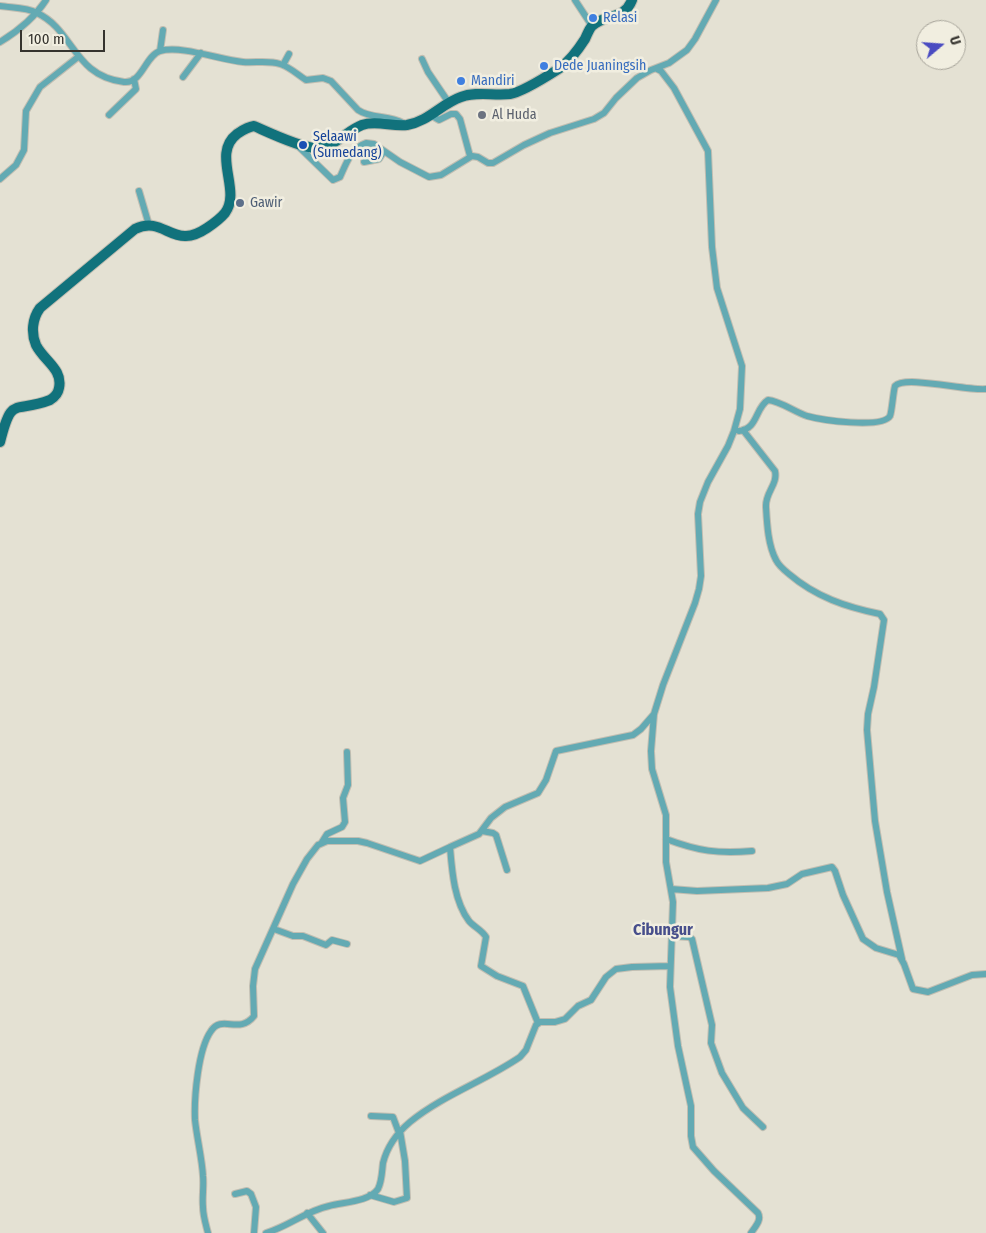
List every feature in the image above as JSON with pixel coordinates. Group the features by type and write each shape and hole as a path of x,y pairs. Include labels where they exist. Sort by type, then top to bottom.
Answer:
{"main road":[{"path":"0,442 9,412 17,407 50,400 54,398 59,390 60,382 57,372 38,349 34,340 34,320 40,308 129,233 140,227 163,228 181,236 189,236 206,228 225,214 230,196 227,168 228,148 234,136 247,127 254,126 316,148 323,147 330,145 353,129 364,124 407,125 432,116 449,104 467,95 510,94 526,89 570,60 592,26 604,19 622,13 629,7 632,0"}],"street":[{"path":"0,42 37,13 46,0"},
{"path":"575,0 592,26"},
{"path":"293,141 333,180 340,178 348,159 362,144 370,143 400,162 431,178 441,175 470,156 476,156 488,163 493,163 550,133 599,116 636,78 676,59 691,45 716,0"},
{"path":"0,6 37,13 55,27 78,56 98,74 124,82 134,79 154,55 160,51 184,51 241,62 270,63 283,65 306,80 323,78 331,81 363,113 394,119 407,125"},
{"path":"160,51 162,30"},
{"path":"183,77 201,53"},
{"path":"283,65 289,54"},
{"path":"0,179 16,166 24,150 26,111 40,87 78,56"},
{"path":"422,59 428,72 449,104"},
{"path":"657,69 661,71 674,88 708,151 712,247 717,288 742,366 740,409 734,431 700,502 698,514 701,570 699,589 654,714 651,751 652,769 666,815 666,862 672,889 673,936 670,966 673,1016 691,1106 692,1143 697,1153 758,1213 759,1222 751,1233"},
{"path":"109,115 136,89 134,79"},
{"path":"432,116 438,120 451,114 456,114 460,119 470,156"},
{"path":"364,162 379,159 384,151"},
{"path":"139,191 149,226"},
{"path":"734,431 743,430 753,424 761,407 768,400 809,416 844,421 877,422 885,420 890,416 895,386 901,382 910,381 986,389"},
{"path":"743,430 775,471 776,479 767,495 766,504 771,548 777,562 797,581 820,595 840,604 880,614 883,618 867,730 875,821 888,900 902,959 912,989 928,992 972,975 986,974"},
{"path":"322,842 351,841 367,843 420,861 476,836 491,818 504,807 536,795 541,791 556,751 633,736 654,714"},
{"path":"208,1233 202,1208 203,1176 195,1118 201,1053 210,1031 217,1025 223,1023 242,1025 254,1016 253,986 256,969 293,884 318,844 322,842 327,834 342,827 345,822 343,798 348,785 347,752"},
{"path":"482,830 496,835 507,870"},
{"path":"666,839 694,849 712,852 752,852"},
{"path":"450,847 454,880 459,899 468,919 486,937 482,966 497,976 523,986 538,1023"},
{"path":"672,889 696,891 768,888 787,884 802,874 832,867 835,870 863,939 876,948 898,954 902,959"},
{"path":"274,929 293,936 303,936 326,945 332,940 347,944"},
{"path":"673,936 688,936 692,939 712,1025 711,1044 722,1073 743,1108 763,1127"},
{"path":"266,1233 297,1220 307,1213 370,1195 377,1190 386,1153 408,1123 435,1105 522,1056 538,1023 565,1019 578,1006 590,1001 606,977 616,970 632,967 670,966"},
{"path":"370,1195 394,1202 407,1198 405,1161 400,1132 393,1117 371,1116"},
{"path":"235,1194 247,1191 251,1194 256,1207 254,1233"},
{"path":"307,1213 323,1233"}],"place":[{"name":"Relasi","path":"593,18"},
{"name":"Dede Juaningsih","path":"544,66"},
{"name":"Mandiri","path":"461,81"},
{"name":"Al Huda","path":"482,115"},
{"name":"Selaawi (Sumedang)","path":"303,145"},
{"name":"Gawir","path":"240,203"}],"district":[{"name":"Cibungur","path":"663,931"}]}
